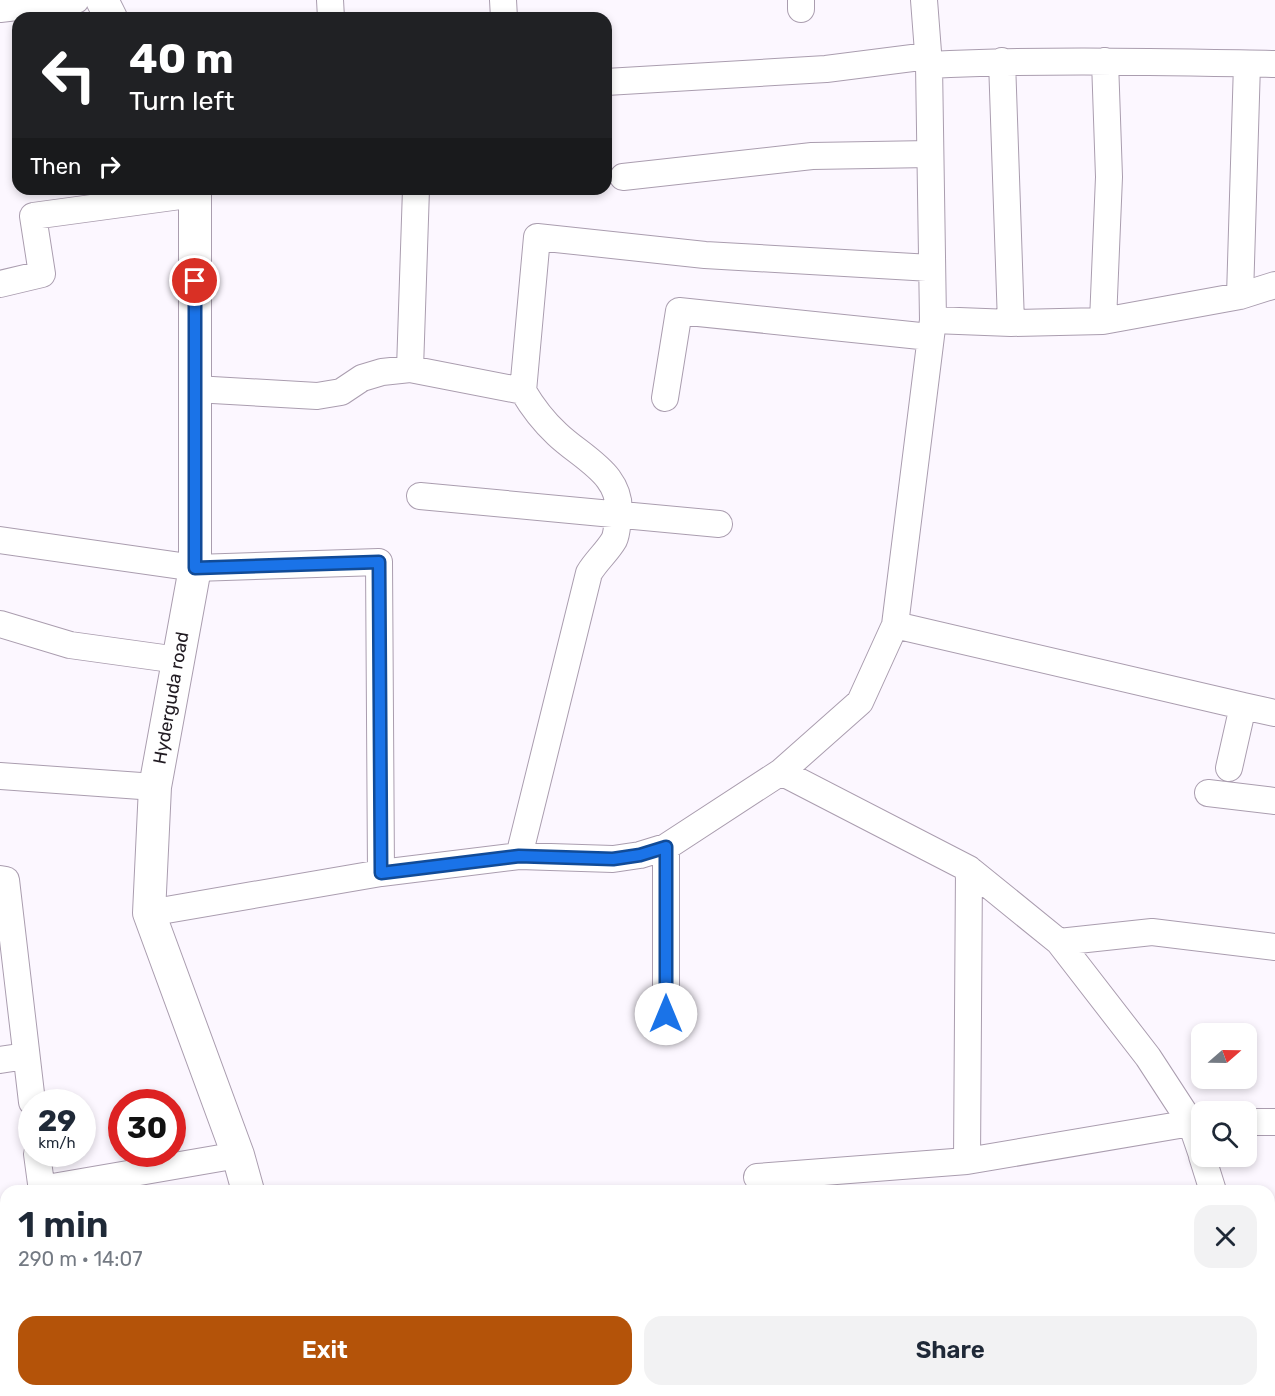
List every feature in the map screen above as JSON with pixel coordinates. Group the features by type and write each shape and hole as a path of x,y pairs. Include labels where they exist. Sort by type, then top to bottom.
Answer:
{"street":[{"path":"0,9 76,0"},
{"path":"149,913 381,873 519,856 613,859 640,855 666,847 781,772 860,702 895,625 932,329 928,61 924,0"},
{"path":"612,82 928,61 1275,64"},
{"path":"1002,61 1011,323"},
{"path":"1103,321 1109,177 1106,61"},
{"path":"1240,296 1247,64"},
{"path":"623,177 812,156 930,154"},
{"path":"0,284 42,274 33,216 174,195"},
{"name":"Hyderguda road","path":"194,195 195,568 155,787 149,913 238,1155 246,1185"},
{"path":"411,369 416,195"},
{"path":"519,856 589,573 597,559 615,538 619,513 613,483 539,417 523,391 537,237 705,255 911,265 931,268"},
{"path":"664,398 679,312 932,329 1011,323 1103,321 1240,296 1275,285"},
{"path":"195,389 317,396 341,392 362,378 372,375 411,369 523,391"},
{"path":"420,496 719,524"},
{"path":"0,540 195,568 379,562 381,873"},
{"path":"0,624 70,645 178,660"},
{"path":"895,625 1275,713"},
{"path":"1229,768 1243,706"},
{"path":"781,772 969,869 1059,942 1191,1116"},
{"path":"0,776 155,787"},
{"path":"1208,793 1275,801"},
{"path":"666,847 666,1014"},
{"path":"967,1161 969,869"},
{"path":"0,879 6,880 30,1089"},
{"path":"1059,942 1152,932 1275,947"},
{"path":"0,1060 26,1056"},
{"path":"1257,1122 1275,1122"},
{"path":"757,1177 967,1161 1191,1124"},
{"path":"70,1185 238,1155"},
{"path":"39,1167 41,1185"},
{"path":"1205,1167 1211,1185"}],"route":[{"path":"195,281 195,568 379,562 381,873 519,856 613,859 640,855 666,847 666,1014"}]}
